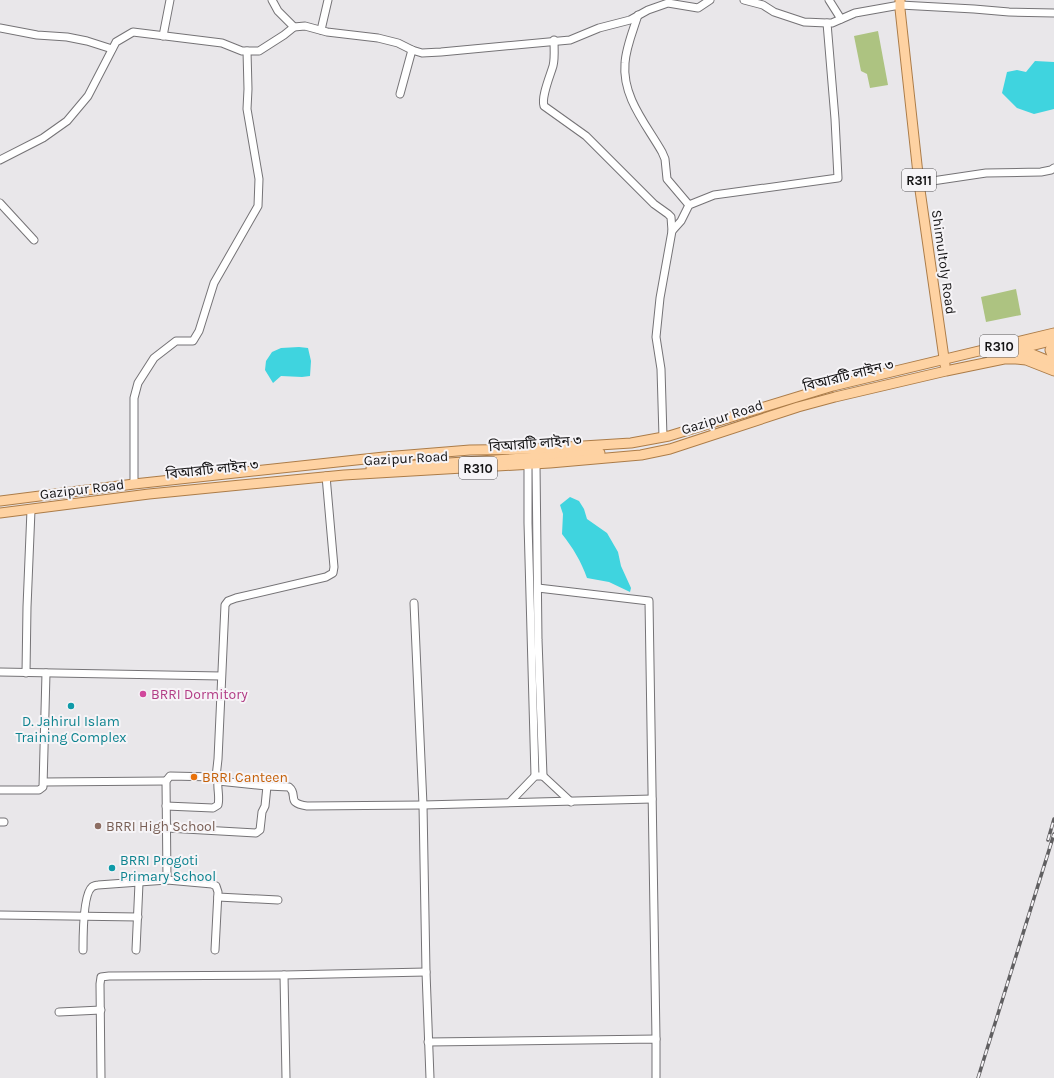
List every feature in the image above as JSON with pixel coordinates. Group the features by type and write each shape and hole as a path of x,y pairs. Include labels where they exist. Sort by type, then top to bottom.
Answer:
{"main road":[{"name":"Shimultoly Road","path":"900,2 919,183 945,365"},
{"name":"R310","path":"945,365 1054,333"},
{"name":"বিআরটি লাইন ৩","path":"0,508 219,481 392,466 628,451 651,448 668,444 796,402 945,365 1014,351 1026,346 1054,340"},
{"path":"1054,340 1050,350 1054,362"},
{"name":"বিআরটি লাইন ৩","path":"1014,351 1027,352 1054,362"},
{"name":"R310","path":"945,365 1016,359 1026,360 1054,371"},
{"name":"Gazipur Road","path":"0,501 134,484 470,450 536,449 631,443 663,437 833,386 945,365"},
{"name":"Gazipur Road","path":"0,513 149,494 326,476 532,464 641,455 670,449 798,407 945,365"}],"street":[{"path":"163,36 170,0"},
{"path":"272,0 278,11 294,27"},
{"path":"321,30 328,0"},
{"path":"0,160 42,138 67,121 88,96 116,42 133,32 222,43 242,51 259,51 294,27 306,26 321,30 378,38 398,43 412,50 422,52 441,52 554,40 570,40 599,28 630,20 648,10 668,2 686,3 698,8 710,0"},
{"path":"744,0 763,5 774,12 804,22 827,23 832,23 855,13 900,2 1010,12 1054,13"},
{"path":"829,0 841,19"},
{"path":"638,15 627,48 625,82 639,115 665,158 667,178 689,206"},
{"path":"672,231 681,221 689,206 714,195 838,178 827,23"},
{"path":"0,28 37,35 67,37 112,49"},
{"path":"554,40 553,65 543,103 544,106 586,136 649,199 671,217 672,231 660,298 656,337 661,369 663,437"},
{"path":"400,94 412,50"},
{"path":"134,484 134,398 138,383 154,358 176,340 193,341 199,331 214,283 240,235 258,206 259,179 247,110 247,51"},
{"path":"919,183 986,174 1041,172 1054,168"},
{"path":"0,203 34,240"},
{"path":"510,802 539,776 538,588 532,464"},
{"path":"532,464 528,523 539,776 570,802"},
{"path":"166,806 213,808 218,805 219,802 217,779 225,605 228,601 236,598 326,577 333,573 326,476"},
{"path":"26,673 26,607 31,510"},
{"path":"538,588 649,601 656,1078"},
{"path":"414,603 423,805 426,972 430,1078"},
{"path":"0,672 221,676"},
{"path":"0,790 40,790 43,787 46,673"},
{"path":"167,880 166,781 170,776 217,779 267,786 289,787 291,788 294,800 300,805 423,805 652,799"},
{"path":"44,782 166,781"},
{"path":"167,828 256,833 260,830 267,786"},
{"path":"83,950 83,916 89,891 92,887 98,885 167,880 212,884 216,886 218,897 215,950"},
{"path":"136,950 139,883"},
{"path":"218,897 278,900"},
{"path":"0,916 138,916"},
{"path":"101,1078 101,977 426,972"},
{"path":"284,975 286,1078"},
{"path":"58,1012 101,1010"},
{"path":"428,1042 656,1039"}],"green space":[{"path":"878,31 888,85 870,88 867,74 861,71 854,36"},
{"path":"1016,289 1021,315 986,322 981,297"}],"water":[{"path":"1035,61 1054,62 1054,109 1034,114 1017,108 1002,93 1007,72 1017,70 1026,72"},
{"path":"281,348 308,348 311,361 310,376 281,376 273,383 265,370 266,361 272,352"},
{"path":"570,497 579,501 584,509 587,519 607,533 618,552 621,566 631,588 630,592 609,582 587,578 570,544 562,534 563,514 560,505"}],"railway":[{"path":"1048,840 1054,819"},
{"path":"978,1078 1054,834"}],"place":[{"name":"BRRI Dormitory","path":"143,694"},
{"name":"D. Jahirul Islam Training Complex","path":"71,706"},
{"name":"BRRI Canteen","path":"194,777"},
{"name":"BRRI High School","path":"98,826"},
{"name":"BRRI Progoti Primary School","path":"112,868"}]}
